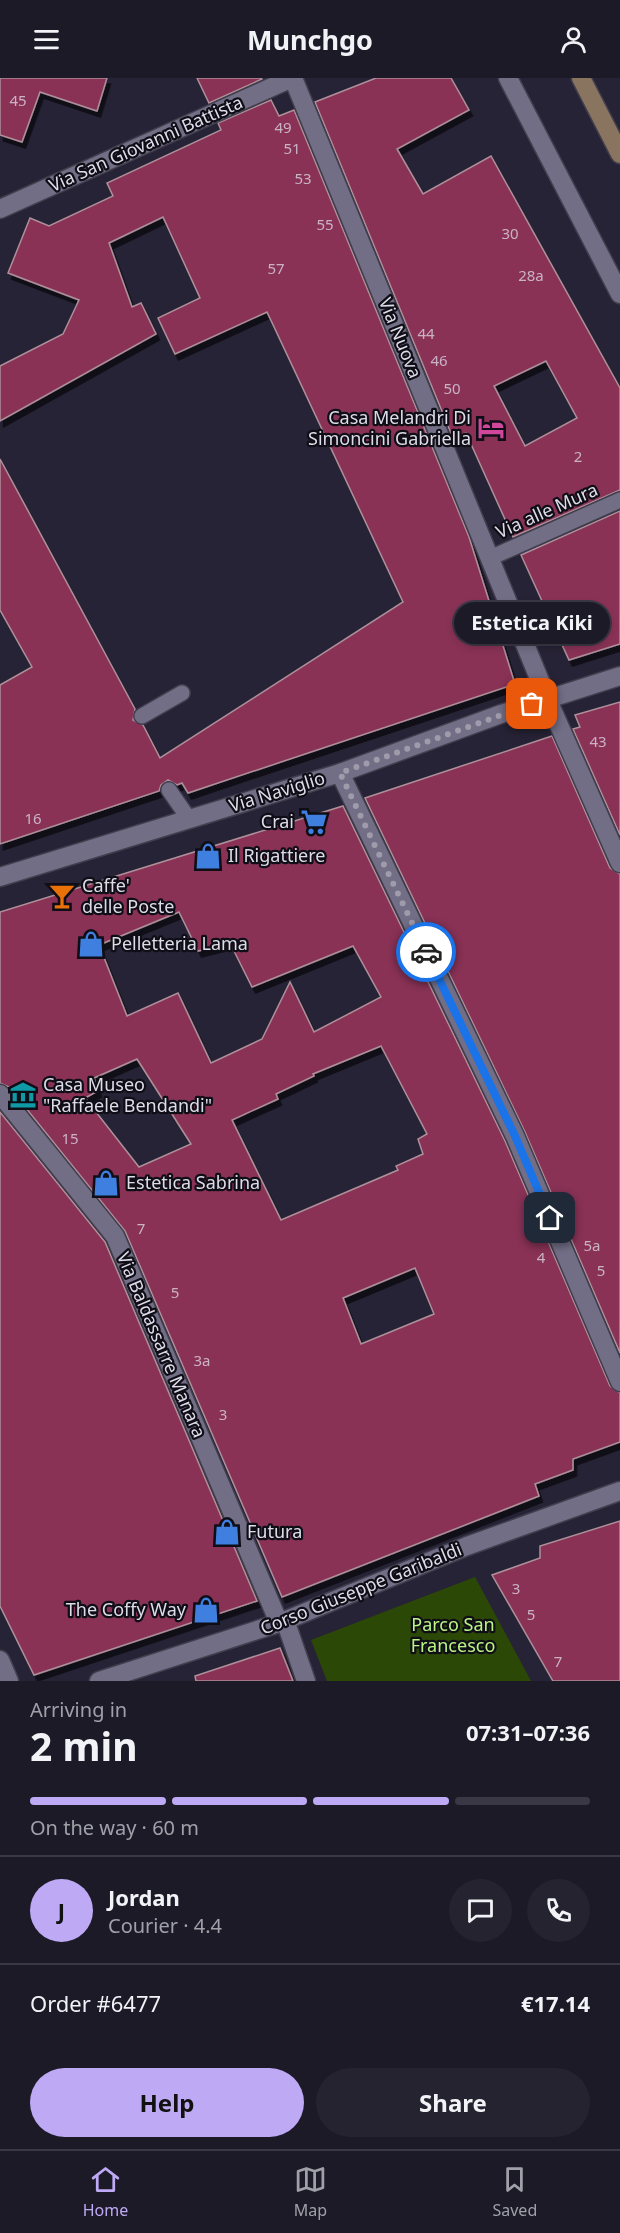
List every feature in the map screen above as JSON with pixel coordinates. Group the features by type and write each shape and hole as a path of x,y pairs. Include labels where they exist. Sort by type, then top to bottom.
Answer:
{"main road":[{"path":"581,78 620,154"}],"street":[{"name":"Via San Giovanni Battista","path":"0,209 292,78"},
{"name":"Via Nuova","path":"292,78 547,698 620,863"},
{"path":"508,78 620,294"},
{"name":"Via Naviglio","path":"0,877 340,773 547,698 620,676"},
{"path":"340,773 515,1136 620,1382"},
{"name":"Via Baldassarre Manara","path":"0,1094 115,1236 306,1681"},
{"name":"Corso Giuseppe Garibaldi","path":"99,1681 282,1622 467,1546 620,1491"},
{"path":"0,1660 9,1681"}],"lane":[{"name":"Via alle Mura","path":"490,558 620,500"},
{"path":"141,716 182,693"},
{"path":"169,790 189,819"}],"green space":[{"name":"Parco San Francesco","path":"475,1577 531,1681 327,1681 311,1640"}],"building":[{"path":"0,78 107,78 97,111 40,92 22,142 0,135"},
{"path":"197,78 261,78 262,79 209,103"},
{"path":"376,78 451,78 469,110 397,149 423,194 491,156 620,388 620,490 513,537 466,433 453,438 315,102","holes":["546,361 577,418 525,446 494,386"]},
{"path":"271,100 279,116 294,110 469,537 515,684 188,793 182,783 177,785 168,780 161,785 159,791 0,844 0,685 32,667 0,610 0,459 135,709 133,720 143,725 160,758 403,602 267,312 175,354 158,318 200,298 163,217 109,243 132,307 141,303 156,334 0,421 0,366 63,334 79,300 8,273 30,218 49,226 113,196 107,183 221,130 218,123"},
{"path":"620,511 620,644 569,660 521,555"},
{"path":"620,702 620,835 573,729 580,727 575,715"},
{"path":"552,736 610,868 620,874 620,1353 525,1132 365,798"},
{"path":"343,806 505,1141 610,1386 620,1393 620,1442 573,1459 573,1470 535,1484 539,1496 282,1597 125,1231 9,1087 0,1083 0,912","holes":["179,912 198,951 230,943 252,987 353,946 381,997 314,1032 290,982 262,1039 211,1063 178,993 127,1016 99,945","381,1046 427,1134 418,1139 423,1154 396,1166 398,1170 281,1220 232,1120 278,1099 276,1094 314,1076 313,1074","137,1059 191,1144 139,1167 85,1098 98,1091 94,1078","415,1268 434,1314 361,1344 343,1298"]},
{"path":"0,1112 105,1242 257,1601 34,1675 0,1606"},
{"path":"620,1521 620,1681 553,1681 492,1575 540,1558 540,1546"},
{"path":"280,1648 293,1681 196,1681 195,1676"}],"way so far":[{"path":"426,952 340,773 532,704"}],"place":[{"name":"Casa Melandri Di Simoncini Gabriella","path":"491,428"},
{"name":"Estetica Kiki","path":"532,704"},
{"name":"Crai","path":"314,822"},
{"name":"Il Rigattiere","path":"208,856"},
{"name":"Caffe' delle Poste","path":"62,896"},
{"name":"Pelletteria Lama","path":"91,944"},
{"name":"Casa Museo \"Raffaele Bendandi\"","path":"23,1095"},
{"name":"Estetica Sabrina","path":"106,1183"},
{"name":"Futura","path":"227,1532"},
{"name":"The Coffy Way","path":"206,1610"}],"route":[{"path":"426,952 515,1136 550,1218"}]}
